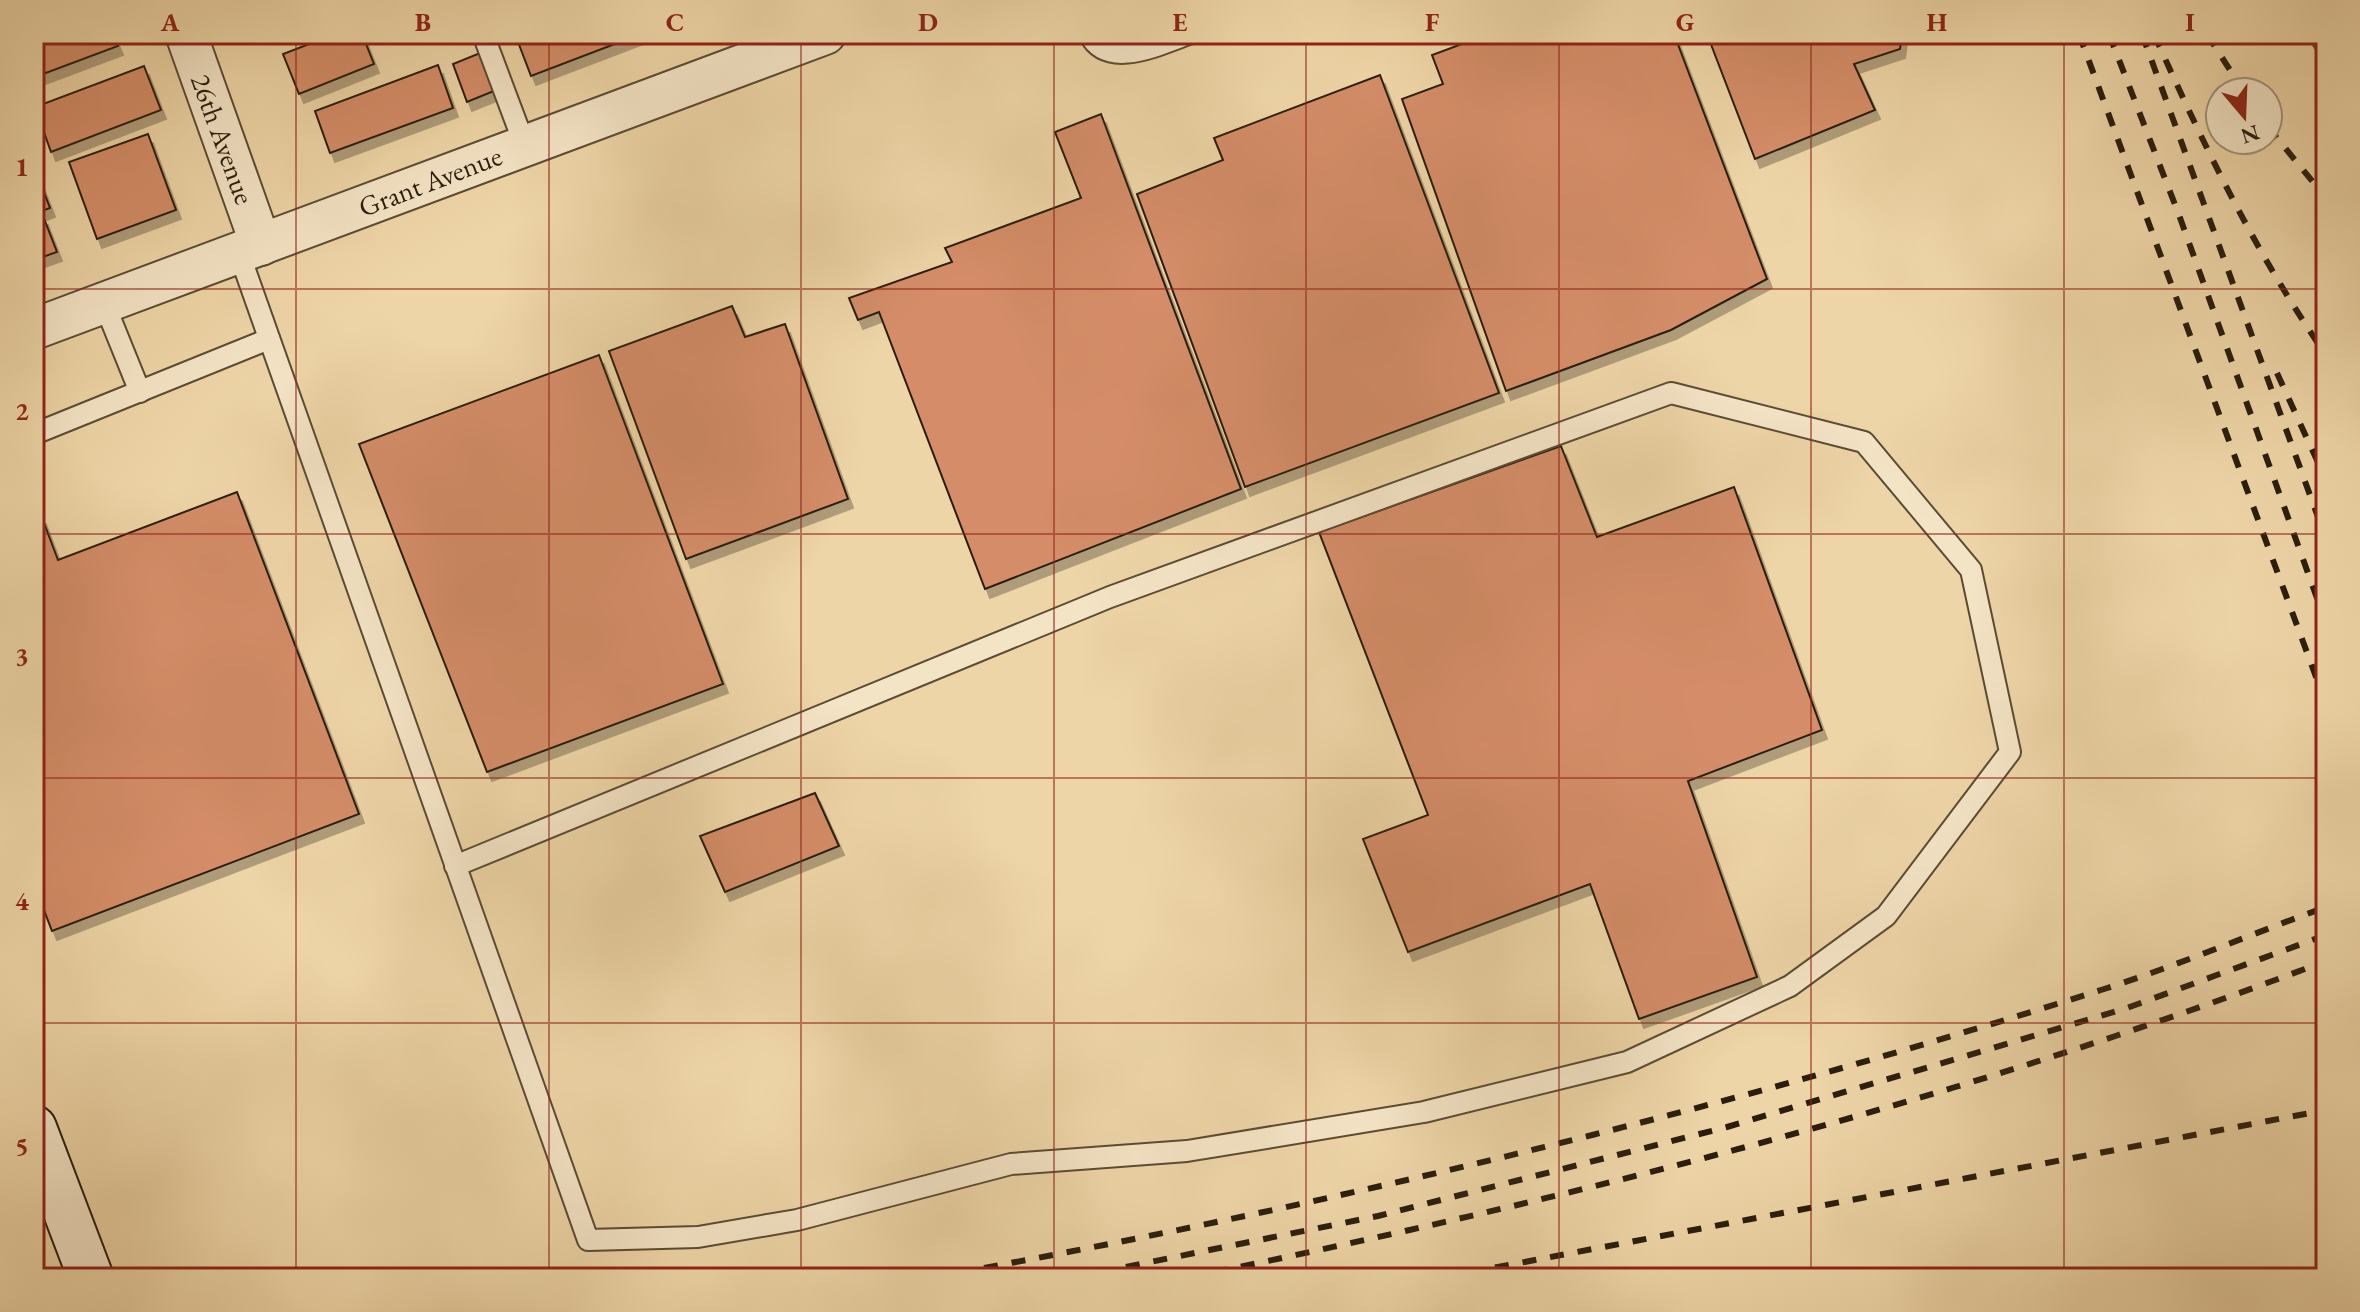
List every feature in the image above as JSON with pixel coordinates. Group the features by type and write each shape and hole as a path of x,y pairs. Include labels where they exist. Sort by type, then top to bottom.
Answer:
{"main road":[{"path":"34,1128 91,1278"}],"street":[{"name":"26th Avenue","path":"186,34 250,249"},
{"name":"Grant Avenue","path":"34,329 525,146 771,43 825,34"}],"lane":[{"path":"483,34 525,146"},
{"path":"1089,34 1100,48 1111,53 1148,48 1189,34"},
{"path":"2319,34 2326,45"},
{"path":"250,249 269,339 455,866 588,1240 698,1237 797,1220 1011,1164 1187,1151 1424,1112 1627,1062 1790,986 1886,916 2010,752 1971,570 1864,442 1671,393 1110,597 455,866"},
{"path":"104,303 140,392"},
{"path":"34,434 269,339"}],"path":[{"path":"2313,1278 2326,1253"}],"building":[{"path":"34,34 113,34 118,46 35,77"},
{"path":"335,34 362,34 374,64 299,94 283,54"},
{"path":"515,34 641,34 531,76"},
{"path":"1489,34 1674,34 1767,279 1671,330 1506,391 1402,99 1443,84 1432,55"},
{"path":"1707,34 1902,34 1900,49 1854,64 1875,110 1755,159"},
{"path":"480,53 494,91 467,102 453,64"},
{"path":"438,65 453,108 330,153 315,111"},
{"path":"144,66 161,110 51,152 35,107"},
{"path":"1380,75 1499,393 1245,487 1137,194 1223,160 1214,138"},
{"path":"1101,114 1241,489 985,589 879,312 858,320 849,298 952,262 945,248 1081,198 1055,132"},
{"path":"148,134 176,210 97,239 69,162"},
{"path":"34,173 50,208 34,214"},
{"path":"43,216 57,252 34,260 34,219"},
{"path":"732,306 745,337 785,324 848,499 686,559 609,351"},
{"path":"599,355 723,684 487,772 359,444"},
{"path":"1561,446 1597,537 1734,487 1822,730 1688,781 1757,977 1639,1019 1590,884 1408,952 1363,839 1428,815 1319,532"},
{"path":"237,492 359,814 52,931 34,884 34,518 41,515 58,560"},
{"path":"815,793 839,846 725,892 700,836"}],"railway":[{"path":"2079,34 2326,704"},
{"path":"2109,34 2179,215 2326,623"},
{"path":"2142,34 2326,539"},
{"path":"2154,34 2232,199 2326,355"},
{"path":"2207,34 2234,76"},
{"path":"2284,147 2326,198"},
{"path":"2277,373 2326,480"},
{"path":"929,1278 1372,1188 1666,1116 2101,990 2326,907"},
{"path":"1071,1278 1378,1216 1727,1127 2127,1008 2326,935"},
{"path":"1186,1278 1476,1215 1763,1142 2047,1058 2187,1012 2326,961"},
{"path":"1440,1278 2326,1110"}]}
